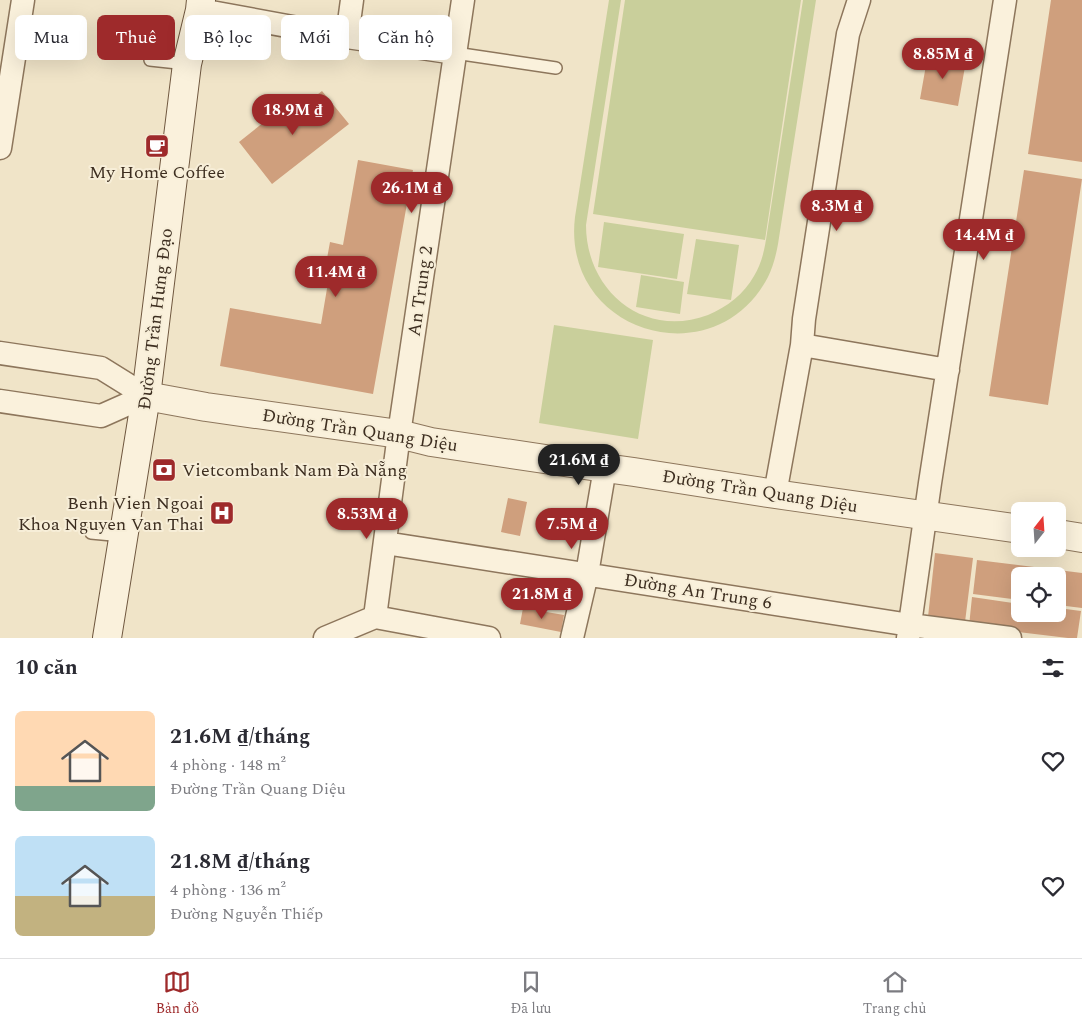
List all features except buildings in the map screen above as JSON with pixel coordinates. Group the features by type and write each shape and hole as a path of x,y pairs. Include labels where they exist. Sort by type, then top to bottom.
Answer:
{"street":[{"path":"0,148 2,119 23,0"},
{"path":"349,22 352,0"},
{"name":"An Trung 2","path":"375,617 399,434 462,0"},
{"path":"775,494 802,345 804,319 848,34 859,0"},
{"path":"909,631 1005,0"},
{"path":"200,5 281,23"},
{"name":"Đường Trần Hưng Đạo","path":"107,638 146,396 187,64 200,5"},
{"path":"349,37 455,53"},
{"path":"802,345 948,370"},
{"path":"0,353 101,368 146,396"},
{"path":"0,401 101,416 146,396"},
{"name":"Đường Trần Quang Diệu","path":"146,396 206,407 399,434 431,442 1011,528"},
{"path":"572,638 587,574 605,468"},
{"path":"1066,535 1082,538"},
{"name":"Đường An Trung 6","path":"385,543 587,574 909,631 1010,638"},
{"path":"324,638 375,617 489,638"}],"lane":[{"path":"455,53 556,68"},
{"path":"150,60 187,64"},
{"path":"91,533 123,536"}],"green space":[{"path":"609,0 621,0 586,225 589,249 596,270 608,289 623,304 641,314 662,320 684,321 708,315 728,304 750,283 759,266 766,239 803,0 816,0 778,244 773,265 768,277 744,308 714,327 680,333 646,329 616,314 592,290 577,257 575,217"},
{"path":"625,0 801,0 765,240 593,214"},
{"path":"604,222 684,234 677,279 598,267"},
{"path":"696,239 739,245 731,300 687,294"},
{"path":"641,275 684,282 680,314 636,307"},
{"path":"554,325 653,340 638,439 539,423"}],"place":[{"name":"My Home Coffee","path":"157,146"},
{"name":"Vietcombank Nam Đà Nẵng","path":"164,470"},
{"name":"Benh Vien Ngoai Khoa Nguyen Van Thai","path":"222,513"}]}
